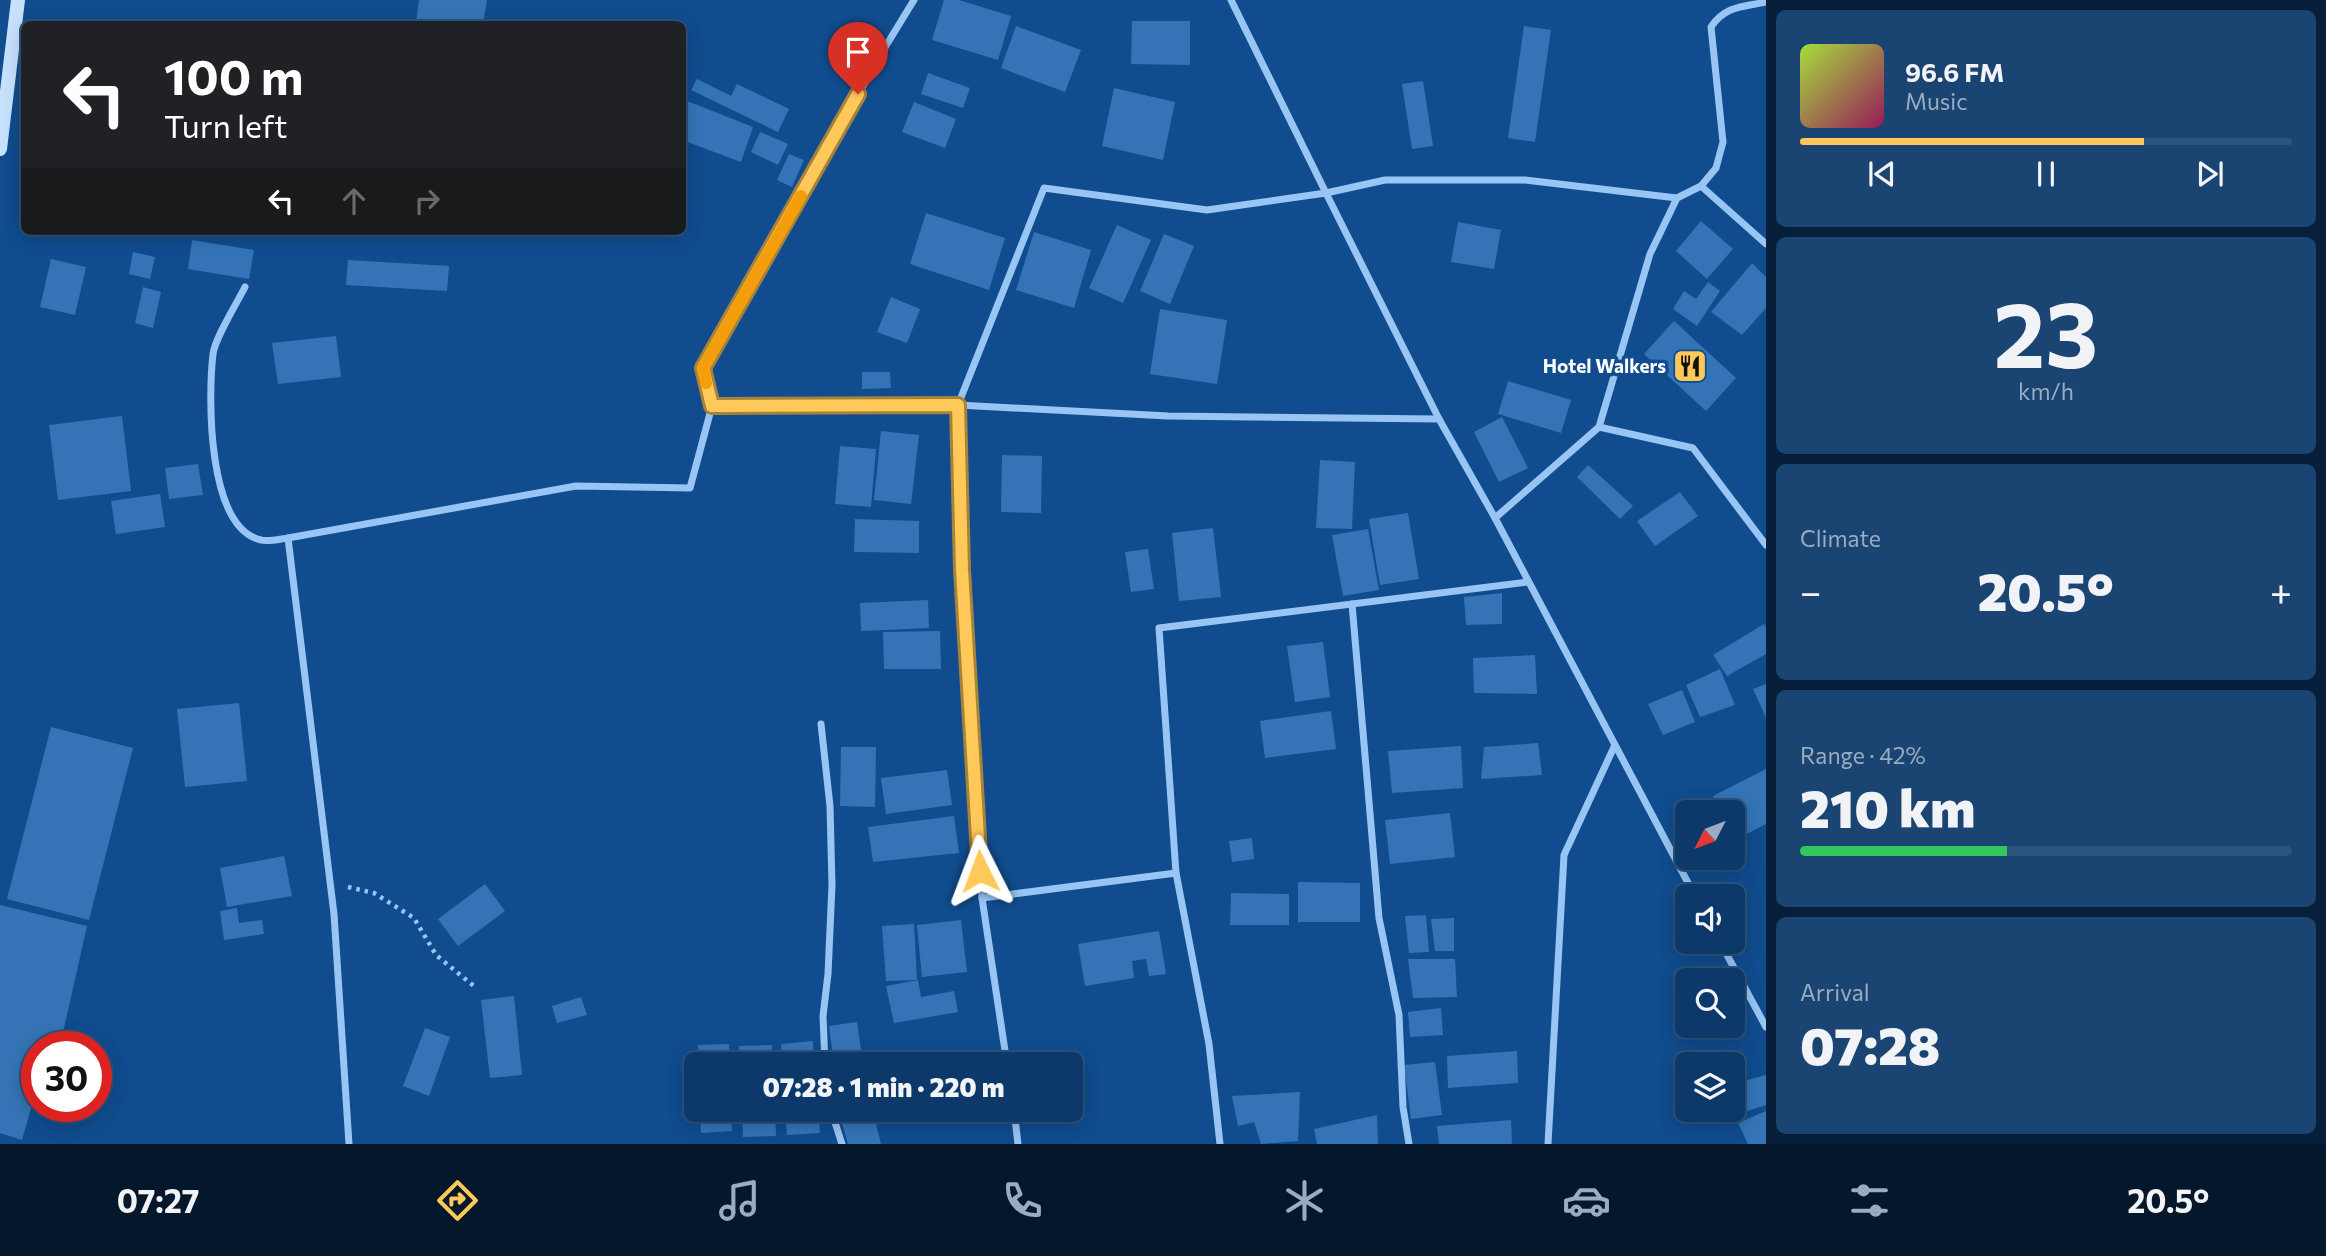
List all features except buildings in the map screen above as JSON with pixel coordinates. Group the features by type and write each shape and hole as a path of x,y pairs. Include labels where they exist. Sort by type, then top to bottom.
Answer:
{"main road":[{"path":"0,149 18,0"}],"street":[{"path":"245,287 213,352 211,438 225,506 241,529 261,541 576,486 690,488 712,406 703,368 884,49 915,0"},
{"path":"1231,0 1439,419 1495,518 1688,884"},
{"path":"1005,1052 982,898 962,570 958,405 1044,188 1207,210 1326,194 1385,180 1525,180 1677,198 1701,186 1716,168 1723,142 1711,27 1719,15 1734,4 1766,2"},
{"path":"1701,186 1766,244"},
{"path":"1495,518 1600,427 1650,254 1677,198"},
{"path":"712,406 958,405 1168,416 1439,419"},
{"path":"1600,427 1693,449 1766,545"},
{"path":"288,538 334,914 349,1144"},
{"path":"1220,1144 1209,1044 1176,873 1159,628 1528,582"},
{"path":"1352,604 1379,918 1399,1015 1404,1107 1409,1144"},
{"path":"821,724 830,806 832,885 828,974 822,1016 824,1052"},
{"path":"1548,1144 1564,855 1614,747"},
{"path":"982,898 1176,873"},
{"path":"1726,954 1766,1027"},
{"path":"835,1122 842,1144"},
{"path":"1015,1122 1018,1144"}],"path":[{"path":"330,884 374,893 414,918 436,955 475,986"}],"slow traffic":[{"path":"706,383 703,368 801,196"}],"place":[{"name":"Hotel Walkers","path":"1690,366"}],"route":[{"path":"858,94 703,368 712,406 958,405 962,570 980,871"}]}
